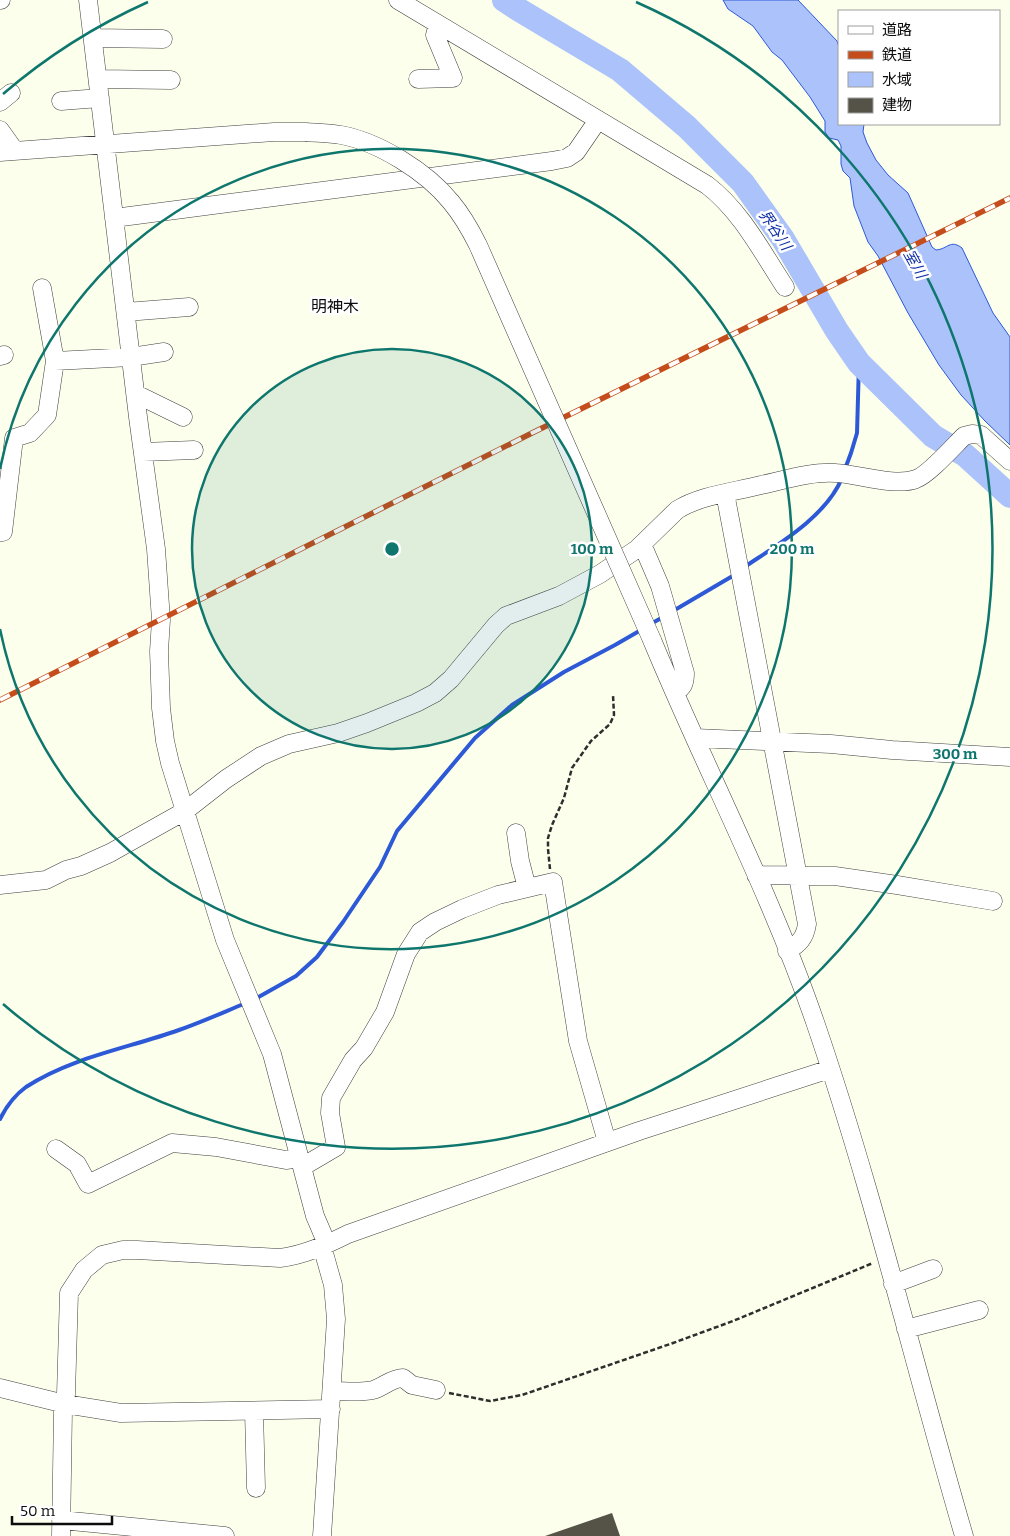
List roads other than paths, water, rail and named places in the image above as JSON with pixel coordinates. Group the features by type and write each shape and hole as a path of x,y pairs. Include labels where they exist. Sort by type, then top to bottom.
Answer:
{"street":[{"path":"88,0 156,549 161,620 159,651 164,740 225,940 272,1054 324,1245 333,1285 336,1319 322,1536"},
{"path":"398,0 708,184 721,195 754,239 785,287"},
{"path":"418,80 453,78 435,35 438,24"},
{"path":"93,38 163,39"},
{"path":"98,79 171,80"},
{"path":"61,101 100,98"},
{"path":"114,218 567,158 576,152 598,120"},
{"path":"0,130 8,152 274,132 341,135 365,142 389,154 430,181 450,200 466,222 482,254 788,951 811,1012 847,1122 964,1536"},
{"path":"0,532 3,532 14,438 30,433 47,415 55,361 42,288"},
{"path":"126,312 190,307"},
{"path":"55,361 131,357 164,352"},
{"path":"136,394 183,417"},
{"path":"0,885 46,880 66,870 81,866 110,853 185,811 226,779 261,756 289,744 338,733 367,723 435,693 451,679 496,625 506,616 559,596 586,582 642,544 677,510 685,505 725,493 814,474 843,474 876,480 916,480 924,475 964,436 972,434 980,435 1010,461"},
{"path":"143,452 194,450"},
{"path":"725,493 807,924 805,935 799,943 788,951"},
{"path":"642,544 660,586 685,673 685,682 675,693"},
{"path":"695,738 1010,757"},
{"path":"516,833 520,861 527,888"},
{"path":"756,876 835,876 994,901"},
{"path":"56,1149 77,1164 88,1184 172,1143 216,1147 301,1162 336,1147 330,1113 331,1098 353,1060 364,1048 385,1012 406,954 420,932 435,922 462,909 498,895 553,882 578,1040 607,1142"},
{"path":"225,1536 61,1528 63,1410 66,1394 69,1293 84,1270 102,1255 123,1250 280,1258 305,1253 348,1234 607,1142 830,1069"},
{"path":"893,1284 933,1269"},
{"path":"906,1329 980,1310"},
{"path":"332,1391 355,1392 373,1390 390,1383 396,1378 403,1378 412,1385 436,1390"},
{"path":"0,1388 65,1404 121,1413 331,1409"},
{"path":"254,1411 256,1488"}],"water":[{"name":"室川","path":"723,0 798,0 837,41 838,125 864,125 863,132 876,160 888,175 908,193 932,247 936,250 955,244 962,248 993,313 1010,337 1010,445 961,395 939,365 908,313 878,256 868,242 854,206 850,178 843,171 841,146 838,140 829,138 825,132 825,121 810,97 782,60 772,52 753,26 728,9"}],"waterway":[{"name":"界谷川","path":"504,0 620,70 687,127 743,183 783,239 837,331 859,363 933,436 965,455 1010,496"},
{"path":"845,469 857,433 859,363"},
{"path":"743,568 785,540 813,518 835,492 842,478"},
{"path":"673,611 736,574"},
{"path":"649,625 663,617"},
{"path":"255,999 296,976 317,957 380,867 397,831 475,738 512,705 564,672 641,630"},
{"path":"0,1119 8,1106 26,1087 62,1068 188,1027 246,1003"}],"railway":[{"path":"0,700 534,432 1010,198"}],"district":[{"name":"明神木","path":"335,306"}]}
